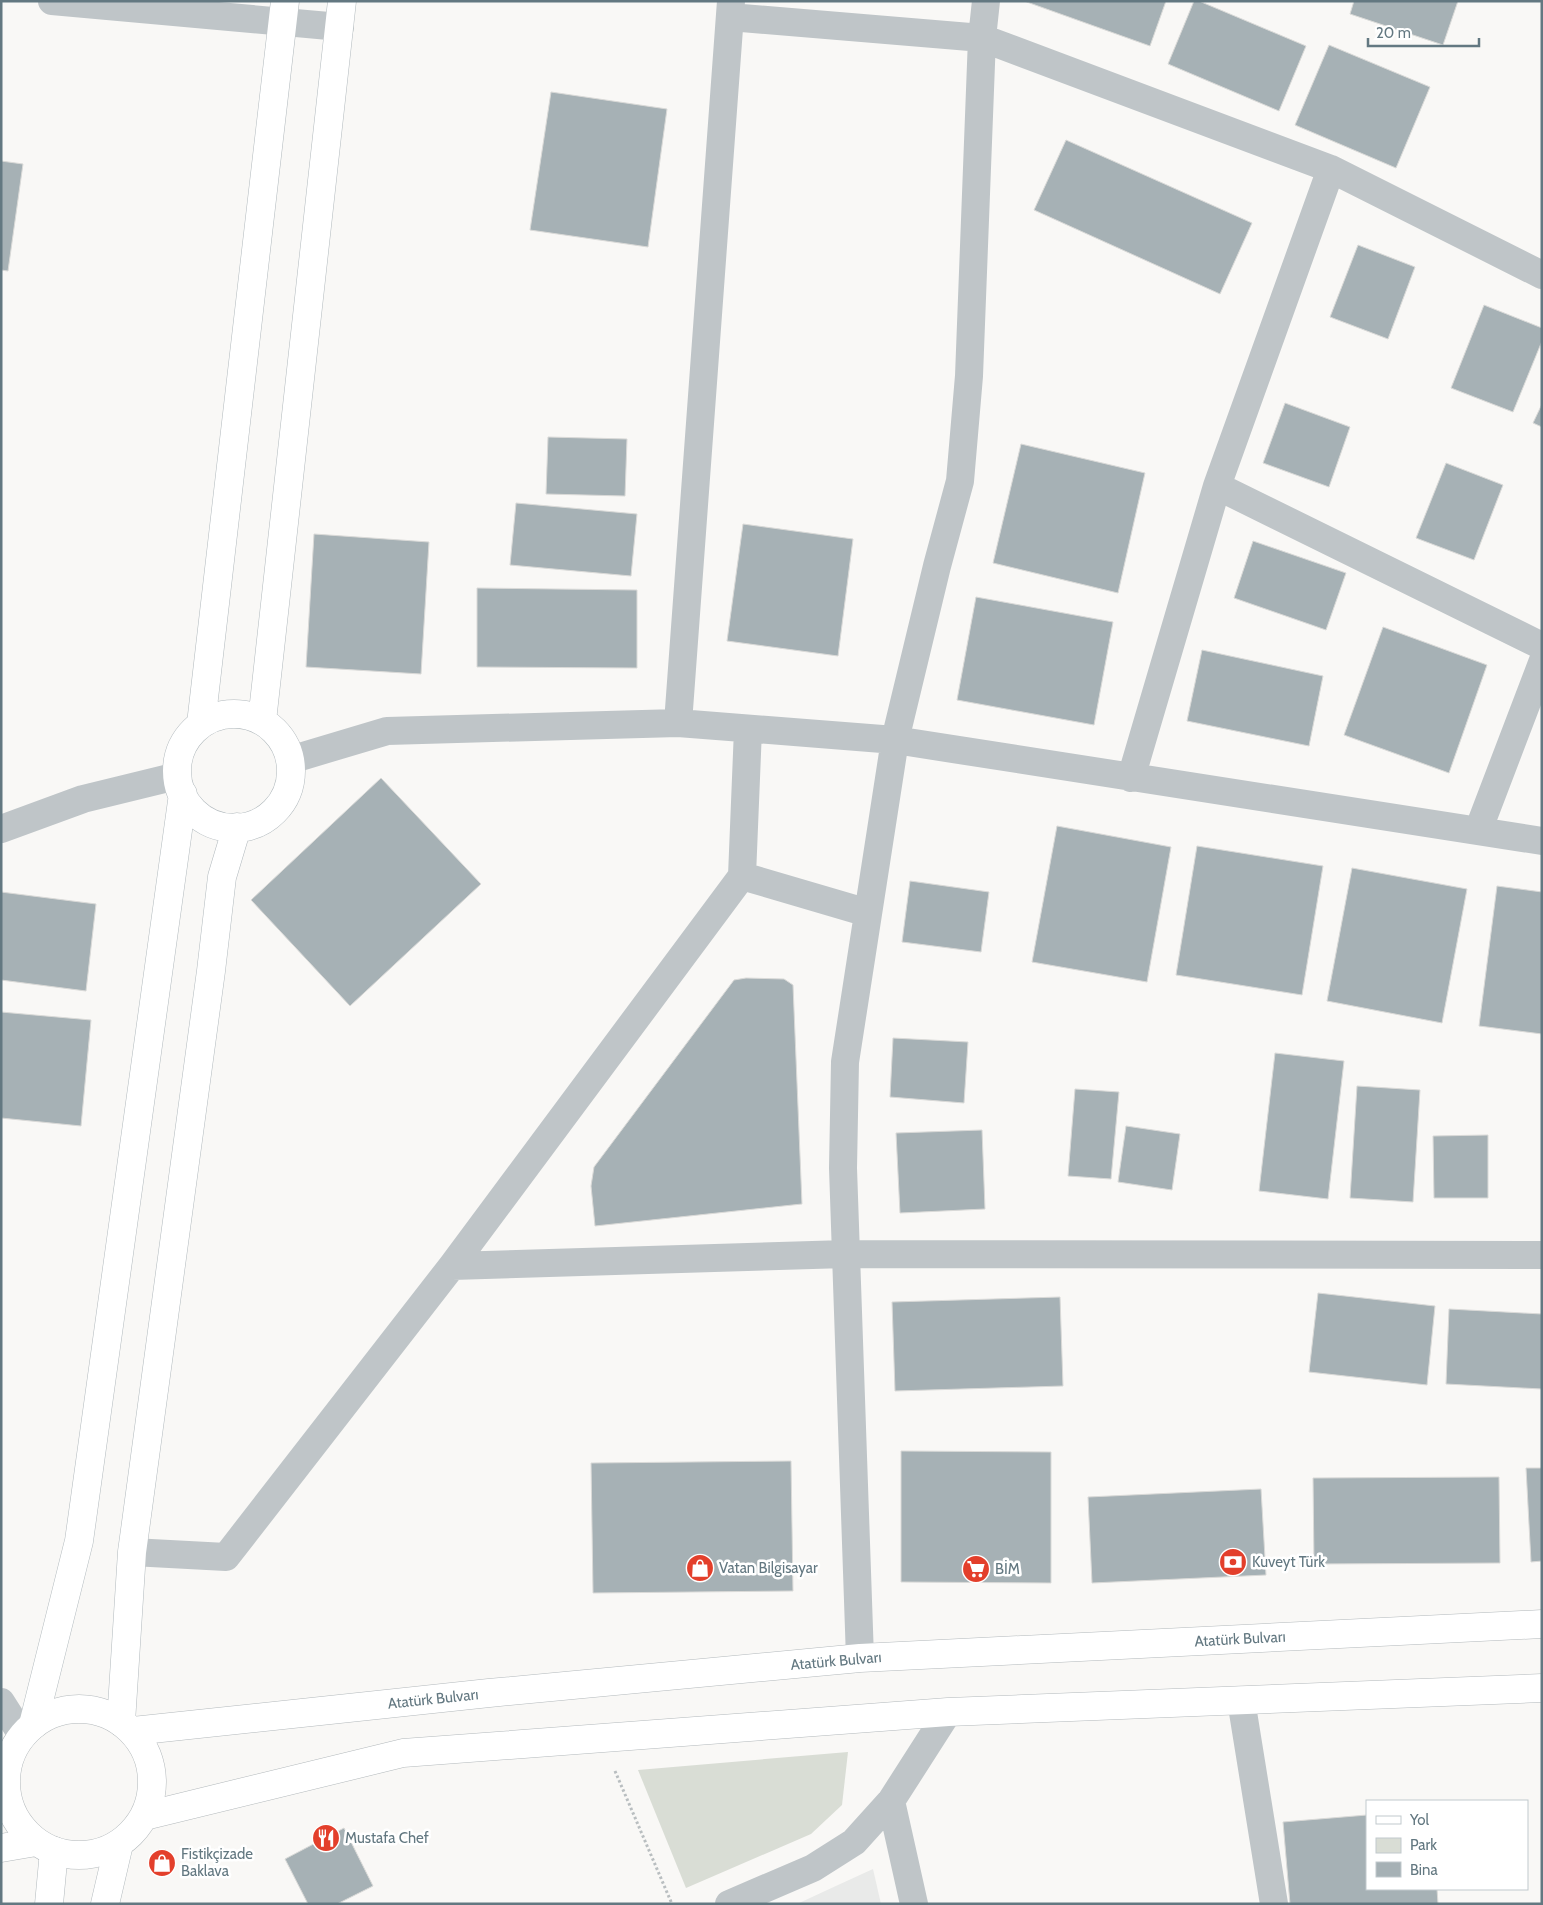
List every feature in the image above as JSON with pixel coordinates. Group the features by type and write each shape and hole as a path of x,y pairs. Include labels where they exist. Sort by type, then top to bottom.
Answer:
{"main road":[{"path":"201,724 284,11"},
{"path":"262,721 341,14"},
{"path":"18,1740 53,1714 77,1709 107,1714 127,1727 144,1746 150,1763 153,1781 152,1799 145,1816 134,1832 119,1844 104,1852 88,1856 70,1856 45,1846 24,1832 16,1820 6,1791 8,1761 18,1740 79,1541 180,785 178,758 186,740 201,724 215,717 234,714 262,721 272,728 284,745 290,760 289,785 284,797 272,813 247,826 225,827 206,821 189,806 180,785"},
{"path":"127,1727 132,1552 211,971 222,877 237,827"},
{"name":"Atatürk Bulvarı","path":"127,1727 860,1658 1542,1624"},
{"path":"145,1816 403,1753 948,1712 1542,1688"},
{"path":"105,1904 119,1844"},
{"path":"1,1848 45,1846"},
{"path":"45,1846 49,1904"}],"street":[{"path":"52,1 341,14"},
{"path":"860,1658 843,1168 845,1062 895,740 937,566 960,481 969,376 982,38 986,1"},
{"path":"678,723 730,9 982,38 1331,169 1542,274"},
{"path":"1131,778 1217,486 1331,169"},
{"path":"1217,486 1542,646"},
{"path":"1478,831 1542,663"},
{"path":"290,760 387,731 678,723 895,740 1131,778 1542,840"},
{"path":"132,1552 226,1556 452,1266 742,876 748,728"},
{"path":"1,828 83,799 180,785"},
{"path":"742,876 868,913"},
{"path":"452,1266 846,1254 1542,1256"},
{"path":"1241,1700 1274,1904"},
{"path":"1,1702 18,1740"},
{"path":"728,1904 813,1868 854,1842 891,1801 948,1712"},
{"path":"891,1801 914,1904"}],"path":[{"path":"600,1738 672,1904"}],"shaded area":[{"path":"873,1869 881,1904 797,1904 838,1885"}],"green space":[{"path":"848,1752 842,1805 811,1834 686,1888 638,1770"}],"building":[{"path":"1024,1 1166,1 1150,46"},
{"path":"1194,1 1199,1 1306,46 1279,111 1168,64"},
{"path":"1354,1 1458,1 1443,45 1350,14"},
{"path":"1329,45 1430,87 1396,168 1295,125"},
{"path":"551,92 667,109 648,247 530,230"},
{"path":"1066,140 1252,223 1220,294 1034,210"},
{"path":"1,161 23,164 8,271 1,270"},
{"path":"1358,245 1415,267 1388,339 1330,317"},
{"path":"1484,305 1542,328 1542,341 1513,412 1451,388"},
{"path":"1285,403 1350,427 1329,487 1263,463"},
{"path":"1542,404 1542,427 1533,423"},
{"path":"548,437 627,439 625,496 546,494"},
{"path":"1021,444 1145,473 1118,593 993,563"},
{"path":"1446,463 1503,485 1474,560 1416,538"},
{"path":"516,503 637,514 631,576 510,565"},
{"path":"743,524 853,539 838,656 727,641"},
{"path":"314,534 429,542 421,674 306,667"},
{"path":"1253,541 1346,573 1326,630 1234,598"},
{"path":"477,588 637,590 637,668 477,667"},
{"path":"976,597 1113,622 1094,725 957,700"},
{"path":"1383,627 1487,665 1449,773 1344,735"},
{"path":"1202,650 1323,676 1309,746 1187,721"},
{"path":"381,778 481,884 350,1006 251,900"},
{"path":"1057,826 1171,847 1147,982 1032,962"},
{"path":"1197,846 1323,866 1302,995 1176,975"},
{"path":"1352,868 1467,889 1442,1023 1327,1001"},
{"path":"910,881 989,892 981,952 902,942"},
{"path":"1497,886 1542,892 1542,1034 1479,1026"},
{"path":"1,892 96,904 86,991 1,980"},
{"path":"746,978 784,979 793,985 802,1204 595,1226 591,1186 594,1167 734,980"},
{"path":"1,1012 91,1020 81,1126 1,1118"},
{"path":"893,1038 968,1042 964,1103 890,1097"},
{"path":"1275,1053 1344,1061 1328,1199 1259,1191"},
{"path":"1357,1086 1420,1090 1413,1202 1350,1198"},
{"path":"1075,1089 1119,1092 1111,1179 1068,1176"},
{"path":"1126,1126 1180,1134 1172,1190 1118,1182"},
{"path":"982,1130 985,1209 900,1213 896,1133"},
{"path":"1488,1135 1488,1198 1434,1198 1433,1136"},
{"path":"1318,1293 1435,1306 1427,1385 1309,1372"},
{"path":"1060,1297 1063,1386 895,1391 892,1302"},
{"path":"1449,1309 1542,1314 1542,1389 1446,1384"},
{"path":"901,1451 1051,1452 1051,1583 901,1582"},
{"path":"791,1461 793,1591 593,1593 591,1463"},
{"path":"1526,1468 1542,1468 1542,1561 1531,1562"},
{"path":"1499,1477 1500,1563 1314,1564 1313,1478"},
{"path":"1261,1489 1266,1575 1092,1583 1088,1497"},
{"path":"1366,1815 1366,1890 1437,1890 1438,1904 1290,1904 1283,1822"},
{"path":"344,1828 373,1886 337,1904 308,1904 285,1859"}],"place":[{"name":"Kuveyt Türk","path":"1233,1562"},
{"name":"Vatan Bilgisayar","path":"700,1568"},
{"name":"BİM","path":"976,1569"},
{"name":"Mustafa Chef","path":"326,1838"},
{"name":"Fistikçizade Baklava","path":"162,1863"}]}
